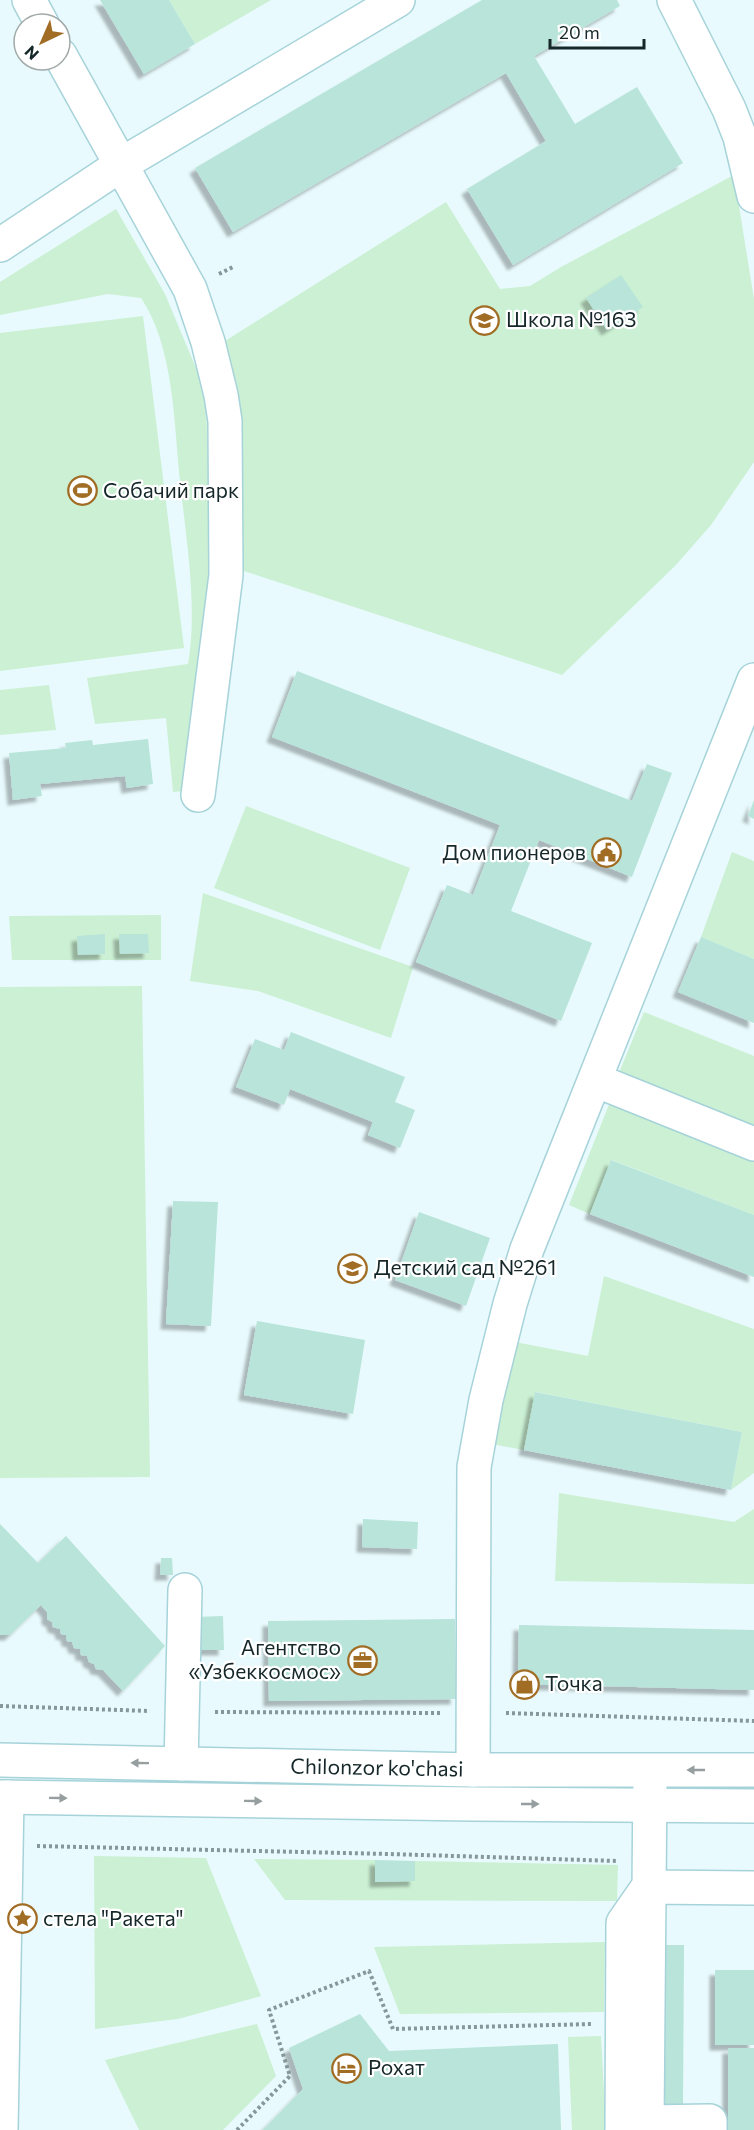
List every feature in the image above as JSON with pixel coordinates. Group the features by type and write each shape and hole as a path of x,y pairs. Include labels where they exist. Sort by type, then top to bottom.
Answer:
{"street":[{"path":"0,245 122,164 398,0"},
{"path":"674,0 742,107 746,158 754,196"},
{"path":"70,72 190,289 208,342 221,395 225,421 226,575 198,795"},
{"path":"472,1804 474,1467 479,1434 510,1304 527,1249 754,680"},
{"path":"595,1080 754,1144"},
{"path":"182,1764 185,1590"},
{"name":"Chilonzor ko'chasi","path":"0,1760 473,1770 754,1770"},
{"path":"650,1770 647,2122 710,2121 710,2130"},
{"path":"2,2130 8,1846 4,1797"},
{"name":"Chilonzor ko'chasi","path":"4,1797 754,1806"},
{"path":"648,1875 754,1888"},
{"path":"622,2130 622,1923 648,1875"}],"path":[{"path":"0,1706 182,1712 388,1714 474,1712 754,1721"},
{"path":"8,1846 389,1854 648,1875"},
{"path":"237,2130 290,2076 269,2010 369,1971 393,2029 622,2023"}],"green space":[{"path":"169,0 271,0 195,44"},
{"name":"Школа №163","path":"734,175 754,299 754,462 711,525 675,566 562,675 241,570 235,389 225,341 446,202 500,289 530,286 561,267"},
{"path":"116,209 165,294 206,392 212,574 199,685 194,690 184,791 173,792 166,718 95,724 87,678 188,664 192,620 191,597 174,411 166,362 152,318 141,298 108,294 0,315 0,282"},
{"name":"Собачий парк","path":"143,316 184,648 0,671 0,333"},
{"path":"49,685 56,730 0,735 0,690"},
{"path":"246,806 410,868 380,950 214,888"},
{"path":"732,852 754,861 754,959 701,937"},
{"path":"203,893 413,967 391,1038 258,991 190,981"},
{"path":"161,915 161,960 12,960 9,916"},
{"path":"142,986 150,1477 0,1478 0,987"},
{"path":"644,1012 754,1056 754,1128 618,1075"},
{"path":"610,1102 754,1160 754,1215 612,1160 590,1214 569,1205"},
{"path":"604,1276 754,1329 754,1473 731,1490 742,1432 536,1392 524,1450 492,1444 515,1342 588,1356"},
{"path":"559,1493 734,1522 754,1509 754,1584 555,1581"},
{"path":"94,1856 206,1858 261,1996 178,2019 95,2029"},
{"path":"254,1859 375,1860 375,1882 414,1881 415,1861 618,1865 617,1901 285,1900"},
{"path":"605,1942 604,2012 400,2014 374,1947"},
{"path":"257,2024 276,2076 223,2130 139,2130 105,2060"},
{"path":"601,2036 606,2130 572,2130 568,2037"}],"building":[{"path":"100,0 169,0 195,44 144,74"},
{"path":"482,0 617,0 620,6 534,56 575,124 637,87 683,163 513,265 467,189 546,141 506,73 233,232 195,168"},
{"path":"621,275 643,307 607,330 586,298"},
{"name":"Дом пионеров","path":"297,671 632,801 647,764 672,773 632,877 539,840 511,911 592,943 561,1021 416,962 447,885 473,895 500,825 272,737"},
{"path":"148,739 153,784 127,788 125,776 40,784 42,796 13,800 9,753 66,748 65,743 92,740 93,745"},
{"path":"754,800 754,819 748,816"},
{"path":"105,934 105,954 78,955 77,936"},
{"path":"119,934 148,934 149,953 120,954"},
{"path":"701,937 754,959 754,1023 678,992"},
{"path":"291,1032 405,1077 395,1102 415,1110 400,1148 368,1135 373,1122 290,1089 284,1105 236,1087 255,1039 284,1050"},
{"path":"611,1160 754,1215 754,1277 590,1214"},
{"path":"173,1201 218,1202 211,1326 166,1324"},
{"path":"419,1212 490,1238 466,1306 395,1280"},
{"path":"257,1321 365,1340 353,1414 244,1395"},
{"path":"535,1392 742,1432 731,1490 524,1450"},
{"path":"363,1519 418,1522 417,1549 362,1547"},
{"path":"0,1524 38,1563 66,1536 165,1646 123,1691 103,1670 96,1669 87,1656 81,1655 80,1649 74,1648 72,1642 67,1641 66,1635 61,1634 60,1629 53,1627 52,1622 47,1619 47,1612 41,1605 10,1635 0,1635"},
{"path":"161,1558 172,1558 173,1575 160,1575"},
{"path":"223,1616 224,1650 197,1650 196,1617"},
{"name":"Агентство «Узбеккосмос»","path":"455,1619 456,1699 269,1701 268,1621"},
{"path":"519,1625 754,1630 754,1690 518,1684"},
{"path":"375,1860 415,1861 415,1881 375,1882"},
{"path":"661,1945 684,1945 683,2105 660,2105"},
{"path":"715,1970 754,1970 754,2045 715,2045"},
{"path":"360,2014 389,2051 558,2044 561,2130 263,2130 303,2089 289,2048"},
{"path":"728,2048 754,2048 754,2130 728,2130"}],"place":[{"name":"Школа №163","path":"485,320"},
{"name":"Собачий парк","path":"82,491"},
{"name":"Дом пионеров","path":"607,853"},
{"name":"Детский сад №261","path":"353,1268"},
{"name":"Агентство «Узбеккосмос»","path":"362,1660"},
{"name":"Точка","path":"524,1684"},
{"name":"стела \"Ракета\"","path":"22,1919"},
{"name":"Рохат","path":"347,2068"}]}
